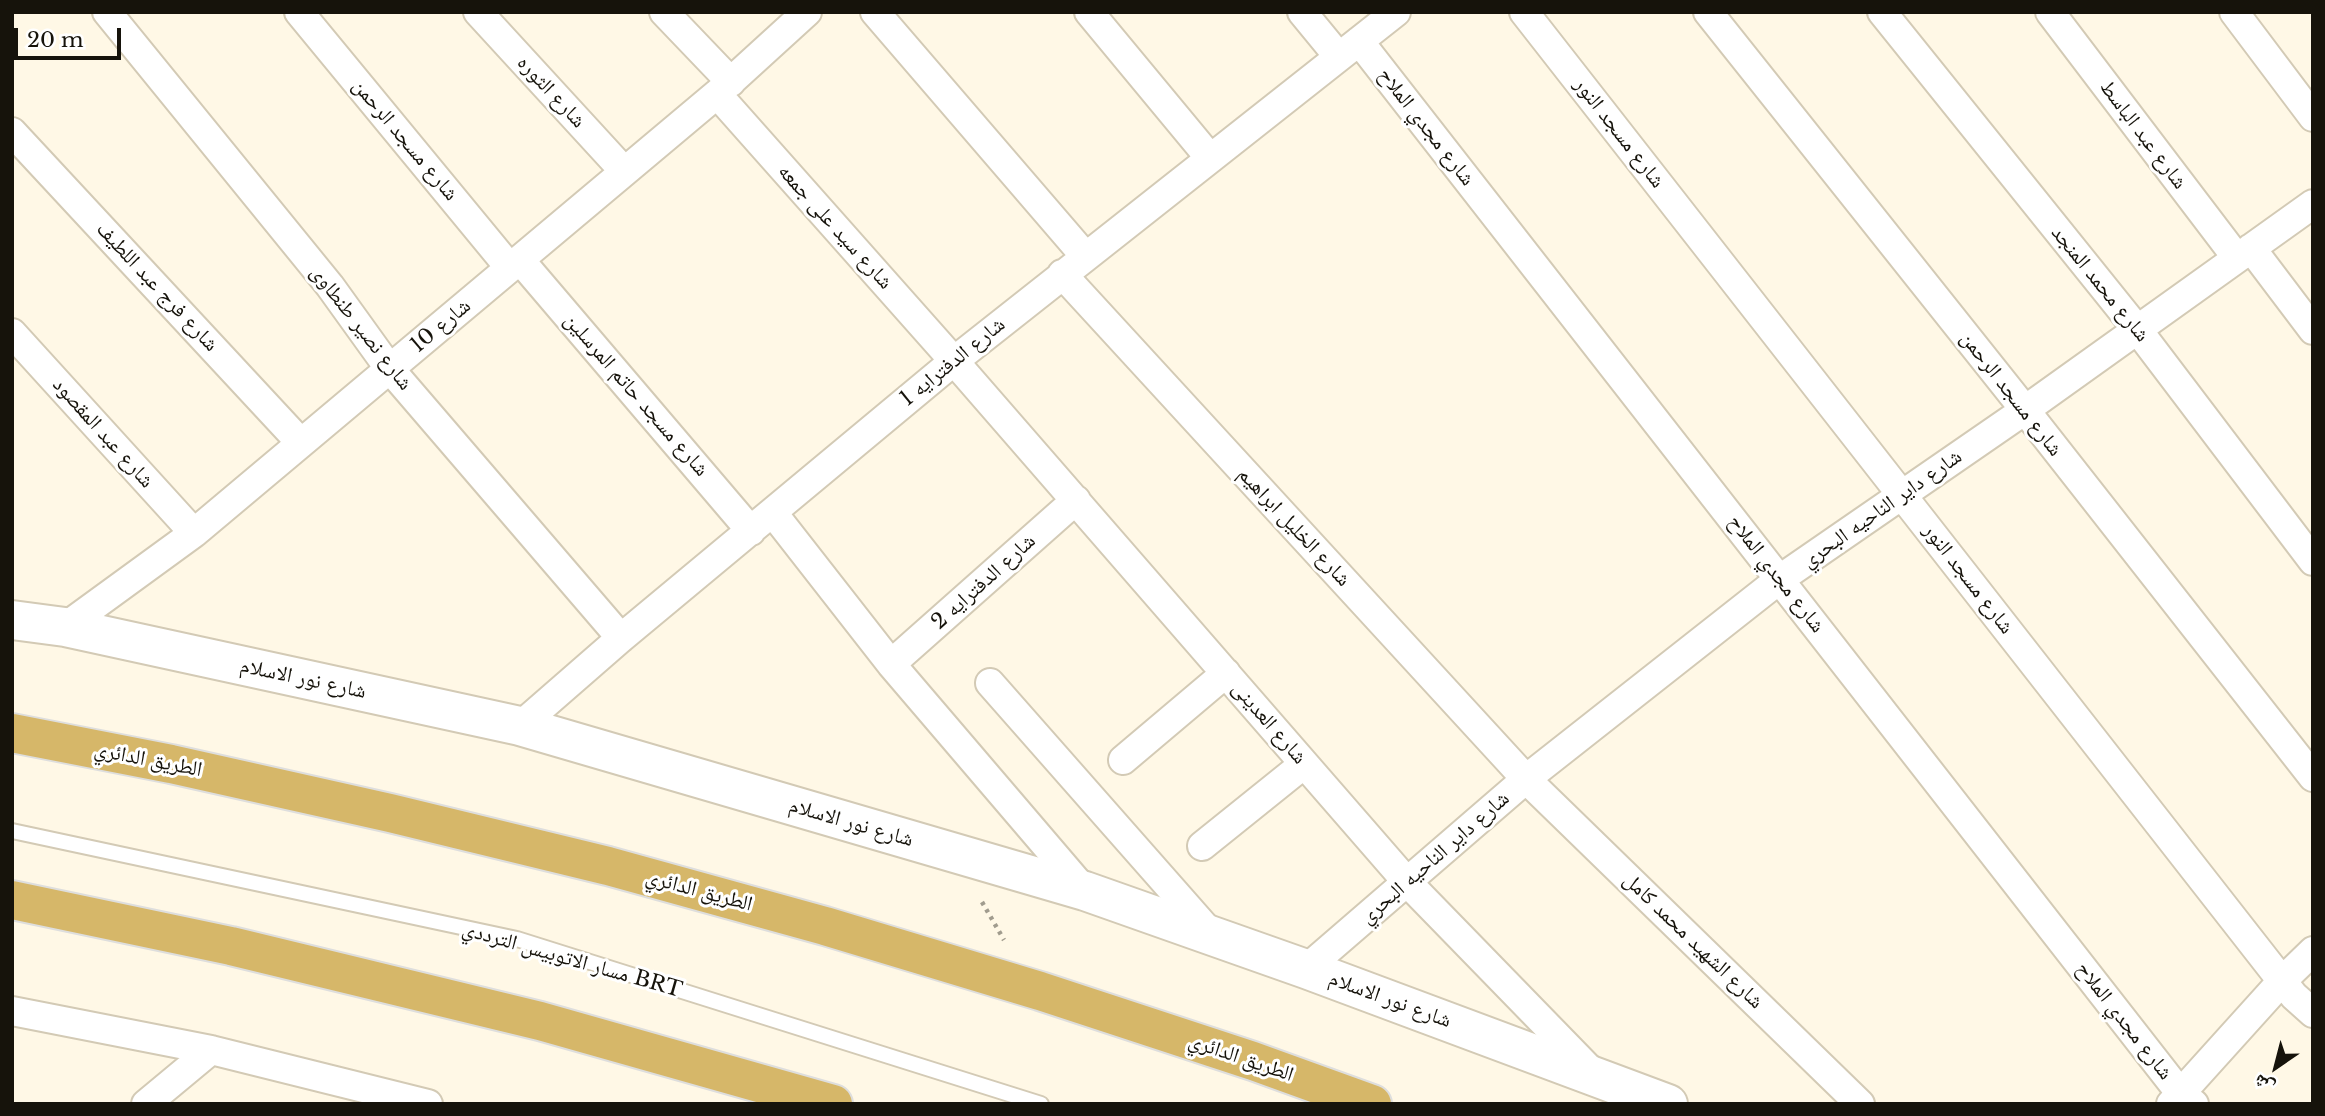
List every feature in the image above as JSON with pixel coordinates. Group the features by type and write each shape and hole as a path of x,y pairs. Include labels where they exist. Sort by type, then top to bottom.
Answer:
{"highway":[{"name":"الطريق الدائري","path":"12,733 172,764 608,866 825,926 1040,991 1253,1061 1372,1104"},
{"path":"12,900 231,946 540,1021 833,1104"}],"street":[{"name":"شارع نصير طنطاوى","path":"107,12 330,286 390,369 621,638"},
{"name":"شارع مسجد الرحمن","path":"299,12 515,264"},
{"name":"شارع الثوره","path":"478,12 624,171"},
{"name":"شارع سيد على جمعه","path":"664,12 724,88 954,360"},
{"name":"شارع 10","path":"65,627 194,533 724,88 807,12"},
{"path":"875,12 1085,256"},
{"path":"1088,12 1210,158"},
{"name":"شارع مجدي الملاح","path":"1302,12 1349,49 1780,579 2182,1101"},
{"name":"شارع الدفترايه 1","path":"520,726 621,638 954,360 1396,12"},
{"name":"شارع مسجد النور","path":"1524,12 2282,981 2313,1013"},
{"name":"شارع مسجد الرحمن","path":"1708,12 2313,777"},
{"name":"شارع محمد المنجد","path":"1882,12 2137,329 2313,561"},
{"name":"شارع عبد الباسط","path":"2050,12 2244,253 2313,330"},
{"path":"2234,12 2313,117"},
{"name":"شارع فرج عبد اللطيف","path":"12,132 301,443"},
{"name":"شارع داير الناحيه البحري","path":"1306,969 1526,779 1780,579 2025,410 2313,204"},
{"name":"شارع مسجد حاتم المرسلين","path":"515,264 751,531"},
{"name":"شارع الخليل ابراهيم","path":"1062,274 1526,779"},
{"name":"شارع عبد المقصود","path":"12,333 194,533"},
{"name":"شارع العدينى","path":"954,360 1408,883 1595,1076"},
{"name":"شارع الدفترايه 2","path":"891,664 1076,500"},
{"path":"772,513 891,664 1085,891"},
{"name":"شارع نور الاسلام","path":"12,620 65,627 520,726 1085,891 1306,969 1668,1104"},
{"path":"1124,760 1226,673"},
{"path":"990,683 1214,937"},
{"path":"1202,846 1304,764"},
{"name":"شارع الشهيد محمد كامل","path":"1526,779 1860,1104"},
{"path":"2182,1101 2282,981 2313,951"},
{"path":"12,1011 211,1050 428,1104"},
{"path":"146,1104 211,1050"}],"lane":[{"name":"مسار الاتوبيس الترددي BRT","path":"12,831 517,939 1041,1104"}],"path":[{"path":"982,902 1008,946"}]}
